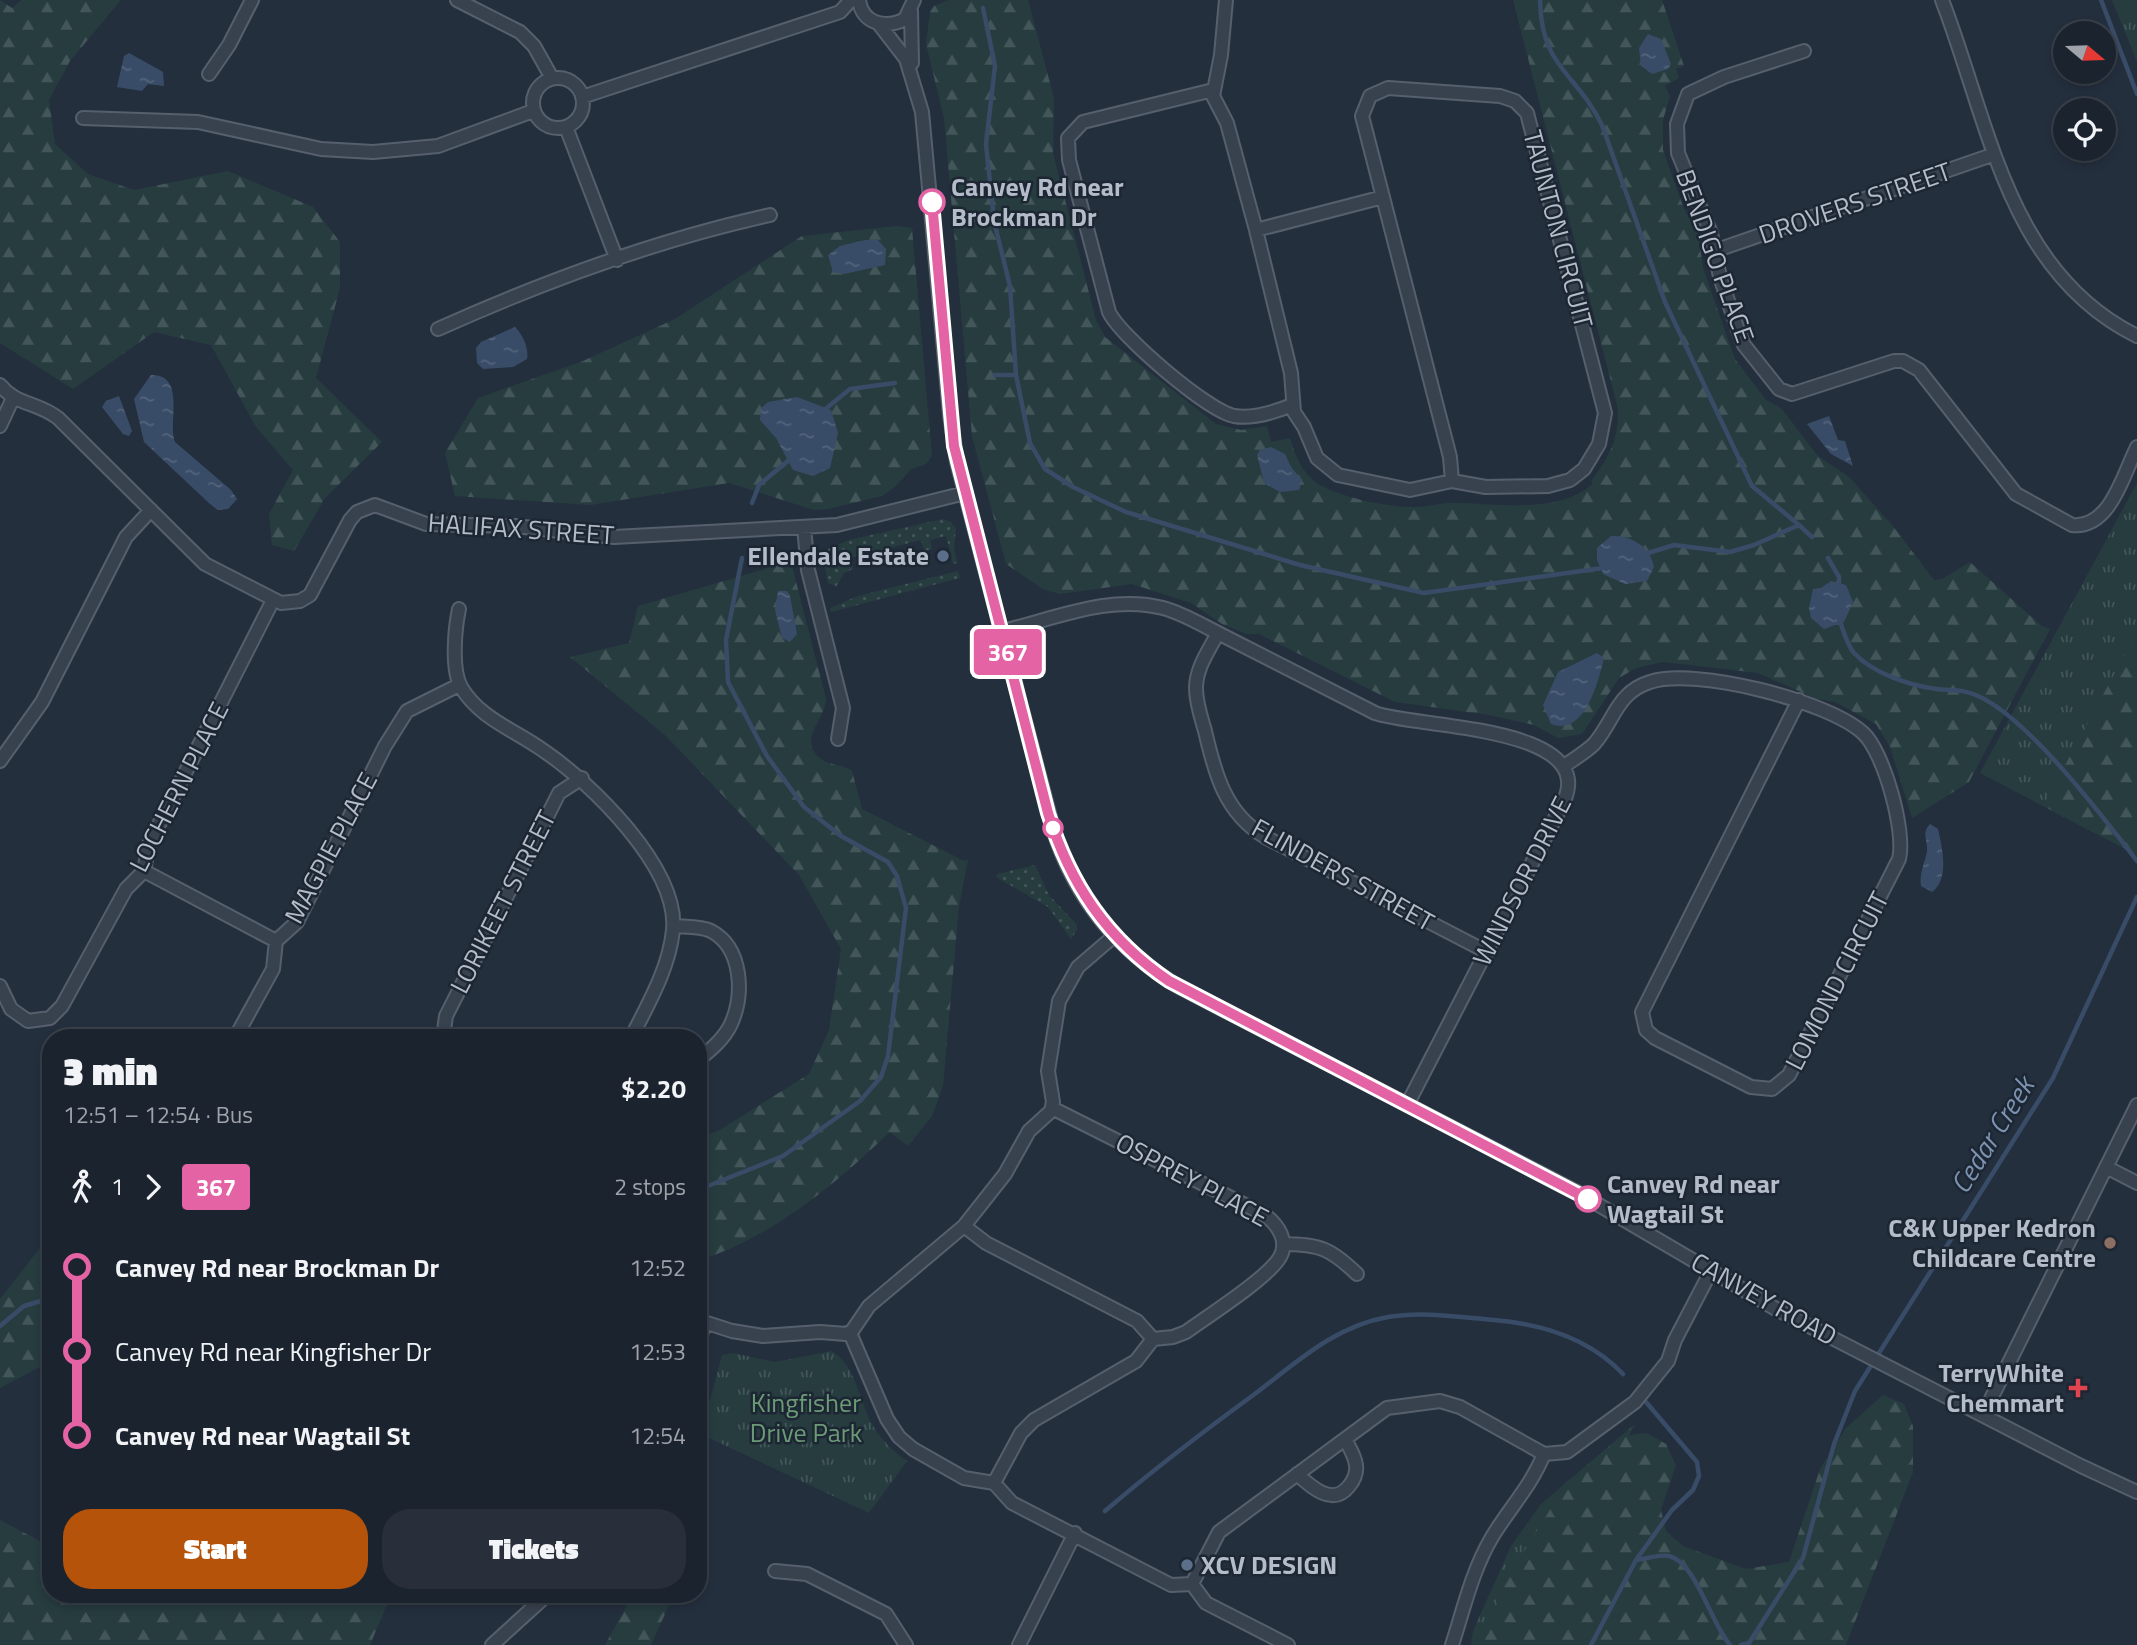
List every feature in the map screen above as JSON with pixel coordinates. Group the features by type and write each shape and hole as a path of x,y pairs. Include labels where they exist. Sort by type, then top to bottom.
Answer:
{"street":[{"path":"209,74 229,45 252,0"},
{"path":"457,0 520,32 534,47 552,78"},
{"path":"840,12 851,0"},
{"path":"859,0 867,17"},
{"path":"1226,0 1220,61 1213,90 1083,122 1072,130 1068,138 1069,159 1109,312 1123,334 1222,412 1248,416 1292,404"},
{"path":"1942,0 1992,155 2028,234 2055,271 2101,315 2137,336"},
{"path":"879,24 897,23 914,3"},
{"name":"CANVEY ROAD","path":"913,76 914,3"},
{"path":"582,96 840,12 867,17"},
{"name":"CANVEY ROAD","path":"867,17 879,24 902,51 913,76 924,130 951,424 965,493 1058,844 1083,896 1114,936 1169,981 1575,1191 1711,1271 1839,1341 2137,1492"},
{"name":"BENDIGO PLACE","path":"1804,51 1724,77 1688,94 1676,124 1678,153 1717,250 1720,277 1744,345 1785,393 1801,393 1894,360 1911,364 1919,370 2015,494 2072,525 2088,525 2096,521 2137,447"},
{"path":"552,78 569,80 582,96 582,110 578,118 566,127 542,124 533,111 532,103 537,88 552,78"},
{"name":"TAUNTON CIRCUIT","path":"1213,90 1227,123 1256,230 1291,373 1292,404 1314,454 1338,475 1410,490 1452,481 1481,487 1564,483 1584,469 1604,432 1604,407 1525,110 1515,101 1500,96 1393,88 1377,91 1368,99 1362,116 1450,457 1452,481"},
{"path":"83,118 198,122 321,149 373,152 438,146 533,111"},
{"path":"566,127 617,260"},
{"name":"DROVERS STREET","path":"1717,250 1992,155"},
{"path":"1256,230 1383,197"},
{"path":"439,329 505,299 692,232 770,215"},
{"path":"0,385 13,398 44,407 58,418 205,564 273,600"},
{"path":"0,426 13,398"},
{"name":"HALIFAX STREET","path":"273,600 290,604 310,594 350,520 357,512 375,505 426,524 514,526 599,537 837,525 965,493"},
{"path":"0,761 42,702 126,537 151,510"},
{"path":"804,527 808,570 843,708 838,739"},
{"name":"LOCHERN PLACE","path":"0,986 11,1009 22,1018 43,1021 56,1014 126,889 144,871 149,844 273,600"},
{"path":"1003,631 1097,608 1130,604 1171,610 1218,633"},
{"path":"459,608 454,634 459,685 478,710 542,749 582,779 647,852 662,879 674,926 665,966 635,1029"},
{"name":"WINDSOR DRIVE","path":"1218,633 1375,713 1396,720 1510,736 1541,748 1564,766 1569,781 1566,797 1407,1105"},
{"name":"FLINDERS STREET","path":"1218,633 1200,667 1196,689 1214,768 1223,793 1235,811 1265,837 1487,952"},
{"name":"LOMOND CIRCUIT","path":"1564,766 1594,744 1624,697 1640,686 1658,679 1767,690 1799,700 1857,728 1870,741 1880,760 1902,844 1896,867 1788,1075 1776,1087 1762,1090 1654,1038 1643,1023 1642,1012 1799,700"},
{"name":"MAGPIE PLACE","path":"240,1029 273,969 276,941 297,922 385,746 407,711 423,700 459,685"},
{"name":"LORIKEET STREET","path":"444,1029 446,1016 559,793 582,779"},
{"path":"144,871 276,941"},
{"path":"674,926 708,929 719,936 734,954 737,972 731,1024 707,1053"},
{"path":"850,1333 874,1300 964,1226 1005,1174 1029,1131 1052,1108 1048,1071 1059,1001 1078,967 1114,936"},
{"path":"1983,1415 2137,1105"},
{"name":"OSPREY PLACE","path":"1052,1108 1265,1215 1277,1226 1283,1244 1311,1244 1328,1249 1357,1274"},
{"path":"2106,1167 2137,1182"},
{"path":"964,1226 986,1243 1136,1321 1153,1339"},
{"path":"994,1483 1027,1427 1136,1361 1153,1339 1173,1337 1186,1332 1269,1270 1280,1258 1283,1244"},
{"path":"1192,1584 1219,1532 1387,1408 1440,1401 1460,1407 1544,1454 1567,1452 1635,1402 1668,1361 1675,1340 1711,1271"},
{"path":"707,1323 763,1336 850,1333"},
{"path":"850,1333 887,1419 899,1437 913,1449 964,1478 994,1483 1012,1503 1171,1584 1192,1584"},
{"path":"1297,1475 1320,1492 1330,1495 1346,1490 1356,1474 1356,1466 1345,1439"},
{"path":"1452,1645 1470,1582 1492,1537 1532,1481 1544,1454"},
{"path":"1019,1645 1075,1533"},
{"path":"775,1571 807,1574 886,1614 906,1645"},
{"path":"1192,1584 1206,1603 1288,1645"},
{"path":"492,1645 538,1603"}],"green space":[{"path":"0,0 12,8 21,0 121,0 70,61 49,100 55,144 88,174 134,190 228,171 313,207 340,242 340,288 316,378 382,442 325,498 294,551 272,545 269,514 293,470 256,427 211,345 154,332 73,389 0,343"},
{"path":"949,0 1028,0 1054,98 1053,153 1096,320 1105,337 1216,424 1241,430 1267,426 1271,442 1290,438 1301,465 1310,477 1322,486 1367,501 1392,506 1423,507 1447,503 1523,505 1561,500 1578,494 1593,484 1591,481 1608,455 1617,427 1617,405 1513,0 1662,0 1684,66 1676,69 1679,78 1665,86 1670,96 1663,120 1663,150 1684,209 1698,232 1703,268 1735,359 1766,400 1781,408 1818,456 1849,477 1892,525 1934,580 1942,579 1970,562 2042,626 2050,629 1969,782 1912,818 1890,747 1876,724 1835,702 1817,699 1758,673 1663,662 1636,668 1619,678 1582,734 1558,738 1534,725 1489,715 1395,702 1259,634 1247,634 1222,624 1191,603 1132,584 1060,594 1043,589 1006,564 972,436 944,118 926,44 930,12 934,6"},
{"path":"2112,0 2137,0 2137,62"},
{"path":"897,226 912,228 932,456 926,464 911,469 896,486 882,496 814,510 729,483 590,505 455,496 445,453 478,398 583,361 675,319 802,236"},
{"path":"2137,483 2137,855 1980,773"},
{"path":"943,519 956,528 954,549 957,563 953,564 946,536 930,540 932,549 924,551 921,540 851,558 853,569 844,573 836,587 828,583 823,557 828,549 849,540"},
{"path":"782,564 792,566 826,699 812,737 814,752 825,761 852,771 862,809 964,861 968,860 959,906 943,1086 932,1116 908,1146 890,1132 847,1171 801,1207 752,1238 707,1257 707,1134 718,1131 809,1074 829,1030 841,949 799,875 666,736 570,657 629,643 638,606"},
{"path":"958,571 960,578 831,612 830,608 858,596"},
{"path":"2137,632 2137,855 2043,806"},
{"path":"1035,865 1049,895 1077,925 1071,939 1048,907 996,877 997,874"},
{"path":"42,1246 42,1366 0,1388 0,1299"},
{"name":"Kingfisher Drive Park","path":"832,1351 852,1375 875,1430 907,1461 869,1513 707,1437 707,1411 722,1355 733,1353 775,1362"},
{"path":"1883,1395 1904,1404 1913,1426 1913,1472 1846,1645 1480,1645 1501,1588 1553,1505 1623,1436 1646,1433 1666,1444 1676,1465 1661,1510 1666,1531 1683,1546 1746,1569 1789,1562 1820,1469 1846,1428"},
{"path":"1635,1424 1520,1645 1471,1645 1473,1631 1511,1546 1541,1504"},
{"path":"0,1520 42,1542 42,1603 390,1603 386,1607 370,1645 0,1645"},
{"path":"628,1603 670,1603 651,1645 605,1645"}],"water":[{"path":"1648,34 1661,39 1671,64 1668,69 1652,74 1641,66 1639,48"},
{"path":"129,53 163,72 164,86 148,84 142,91 117,87 124,56"},
{"path":"878,240 886,249 885,265 844,274 833,272 828,255 840,246"},
{"path":"515,327 525,342 527,359 513,367 483,369 477,363 476,348 481,342"},
{"path":"151,375 162,377 169,383 172,391 175,442 231,490 237,499 228,509 218,510 210,504 144,442 134,399"},
{"path":"119,396 132,431 129,436 123,434 102,407 106,401"},
{"path":"797,397 831,410 838,433 830,468 813,476 793,470 776,438 760,420 761,408 768,402"},
{"path":"1829,416 1838,440 1845,441 1853,466 1831,454 1807,424"},
{"path":"1271,447 1285,454 1302,480 1299,490 1280,492 1264,483 1257,455 1260,450"},
{"path":"1611,536 1633,540 1649,554 1654,567 1647,581 1625,584 1603,574 1597,560 1597,548"},
{"path":"1831,581 1846,585 1853,602 1844,622 1824,629 1811,618 1809,608 1813,589 1821,588"},
{"path":"778,591 787,591 790,596 797,634 790,642 782,638 775,610"},
{"path":"1597,653 1604,658 1588,705 1573,723 1563,726 1551,724 1543,705 1558,672"},
{"path":"1930,824 1938,829 1943,862 1941,879 1932,892 1921,886 1921,872 1927,851 1925,834"}],"waterway":[{"path":"1540,0 1546,41 1602,125 1665,302 1752,486 1799,525"},
{"name":"Cedar Creek","path":"2101,0 2137,94"},
{"path":"983,8 995,66 986,144 994,221 1010,286 1016,375"},
{"path":"995,375 1016,375 1030,443 1045,469 1073,487 1126,512 1300,565 1424,593 1603,568"},
{"path":"824,410 850,389 895,383"},
{"path":"752,503 759,485 789,460"},
{"path":"1645,554 1674,545 1730,552 1754,545 1799,525 1812,537"},
{"path":"707,1186 783,1156 860,1101 881,1077 888,1056 906,908 897,876 888,862 841,836 804,807 767,756 728,682 726,640 742,558"},
{"path":"1828,558 1839,577 1839,586"},
{"path":"1839,619 1852,650 1871,667 1915,685 1973,694 1998,708 2019,725 2064,770 2137,861"},
{"name":"Cedar Creek","path":"1741,1645 1749,1643 1803,1558 1834,1444 1855,1391 2053,1078 2137,897"},
{"path":"0,1326 24,1306 42,1301"},
{"path":"1105,1511 1179,1450 1302,1358 1334,1337 1369,1322 1401,1315 1428,1315 1530,1325 1580,1342 1623,1374"},
{"path":"1636,1560 1672,1510 1693,1490 1699,1476 1697,1462 1646,1402"},
{"name":"Cedar Creek","path":"1591,1645 1636,1560 1657,1556 1669,1556 1687,1569 1730,1645"}],"bus line":[{"name":"367","path":"932,202 945,371 954,446 1048,813 1063,858 1089,905 1128,950 1169,981 1588,1199"}],"place":[{"name":"Canvey Rd near Brockman Dr","path":"932,202"},
{"name":"Ellendale Estate","path":"943,556"},
{"name":"Canvey Rd near Wagtail St","path":"1588,1199"},
{"name":"C&K Upper Kedron Childcare Centre","path":"2110,1243"},
{"name":"TerryWhite Chemmart","path":"2078,1388"},
{"name":"XCV DESIGN","path":"1187,1565"}]}
